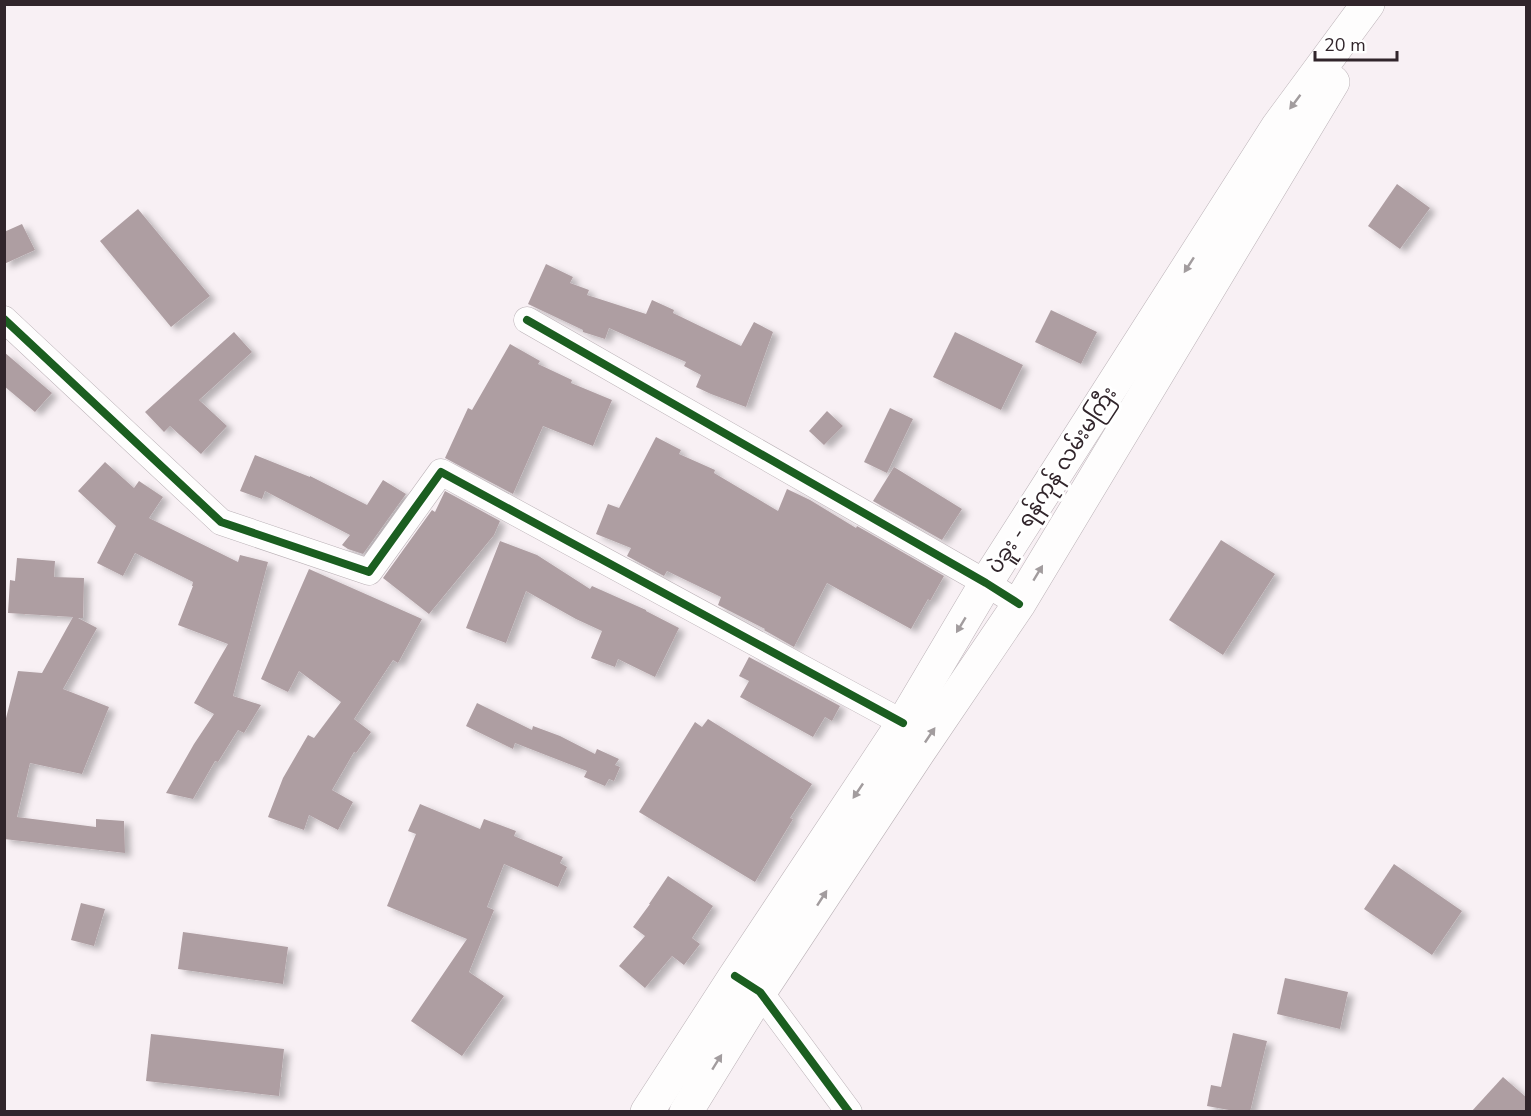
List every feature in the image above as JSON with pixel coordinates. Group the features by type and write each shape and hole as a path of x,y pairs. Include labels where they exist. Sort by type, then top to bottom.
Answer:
{"highway":[{"name":"ပဲခူး - ရန်ကုန် လမ်းမကြီး","path":"686,1112 747,984 986,583 1278,126 1368,4"},
{"name":"ပဲခူး - ရန်ကုန် လမ်းမကြီး","path":"647,1112 747,984 925,743 1019,604 1378,4"}],"street":[{"path":"4,319 221,522 369,572 441,472 903,723"},
{"path":"527,320 1019,604"},
{"path":"747,984 849,1112"}],"building":[{"path":"1397,184 1430,208 1400,249 1368,226"},
{"path":"138,209 210,296 171,327 100,241"},
{"path":"22,224 35,250 4,264 4,232"},
{"path":"546,264 573,277 570,283 589,290 587,295 646,314 652,300 674,310 673,313 741,346 754,322 773,332 746,407 696,387 701,375 684,366 686,362 609,328 605,339 583,332 528,304"},
{"path":"1051,310 1097,332 1081,364 1035,342"},
{"path":"234,332 252,352 199,400 227,426 201,454 170,426 164,432 145,412"},
{"path":"955,332 1023,365 1001,410 933,377"},
{"path":"510,344 540,361 538,364 572,380 571,383 612,400 593,446 543,426 513,494 445,458 468,408 472,410"},
{"path":"4,352 52,393 35,412 4,386"},
{"path":"890,408 913,419 887,473 864,462"},
{"path":"827,411 843,426 824,445 809,431"},
{"path":"656,437 681,450 679,454 715,470 714,473 778,511 787,489 944,576 911,629 827,583 794,647 718,605 721,597 667,571 664,576 627,556 631,548 596,534 608,504 619,508"},
{"path":"255,455 310,476 367,505 383,480 406,494 363,554 342,545 350,535 265,491 262,499 240,491"},
{"path":"105,462 134,488 139,481 163,497 149,518 238,562 240,555 268,562 233,696 261,705 244,733 238,730 218,762 215,761 193,799 166,793 214,714 194,703 228,644 178,625 193,582 135,553 123,576 97,563 116,526 78,491"},
{"path":"894,467 962,509 942,540 873,501"},
{"path":"445,491 500,521 494,535 429,614 383,578 432,510 435,512"},
{"path":"1221,540 1275,574 1223,655 1169,620"},
{"path":"500,541 537,555 590,589 592,586 646,610 679,628 655,677 618,659 615,667 591,658 602,631 526,591 506,643 466,628"},
{"path":"17,558 55,561 54,577 84,578 83,618 78,618 97,628 63,689 109,707 82,774 30,763 17,817 96,827 96,819 124,821 125,853 4,839 4,726 18,671 42,673 73,617 8,613 10,580 15,581"},
{"path":"309,569 422,619 398,663 393,660 354,719 371,732 356,753 354,752 332,790 353,802 338,830 309,815 304,830 268,817 283,778 308,735 314,738 341,702 299,671 288,692 261,679"},
{"path":"749,657 840,706 832,721 825,717 813,737 740,697 749,681 739,676"},
{"path":"477,703 532,730 533,726 560,736 595,754 597,749 619,759 615,765 620,767 614,781 609,779 605,786 584,777 587,771 515,743 513,749 466,726"},
{"path":"708,719 812,784 790,818 793,819 755,882 639,812 695,722 702,727"},
{"path":"420,804 480,829 484,819 516,831 514,836 563,857 560,863 567,867 558,887 504,864 487,907 494,910 469,972 504,996 462,1056 411,1021 467,939 387,906 416,834 408,831"},
{"path":"1394,864 1462,911 1432,955 1364,909"},
{"path":"668,876 713,906 692,938 700,944 684,965 672,956 645,988 619,966 645,936 633,927"},
{"path":"81,903 105,909 94,946 71,940"},
{"path":"183,932 288,947 283,984 178,969"},
{"path":"1285,978 1348,992 1340,1029 1277,1014"},
{"path":"1233,1033 1267,1041 1250,1112 1207,1106 1211,1085 1221,1087"},
{"path":"151,1034 284,1049 279,1096 146,1081"},
{"path":"1503,1077 1527,1098 1527,1112 1471,1112"}],"cycle path":[{"path":"4,319 221,522 369,572 441,472 903,723"},
{"path":"527,320 1019,604"},
{"path":"735,976 760,992 849,1112"}]}
